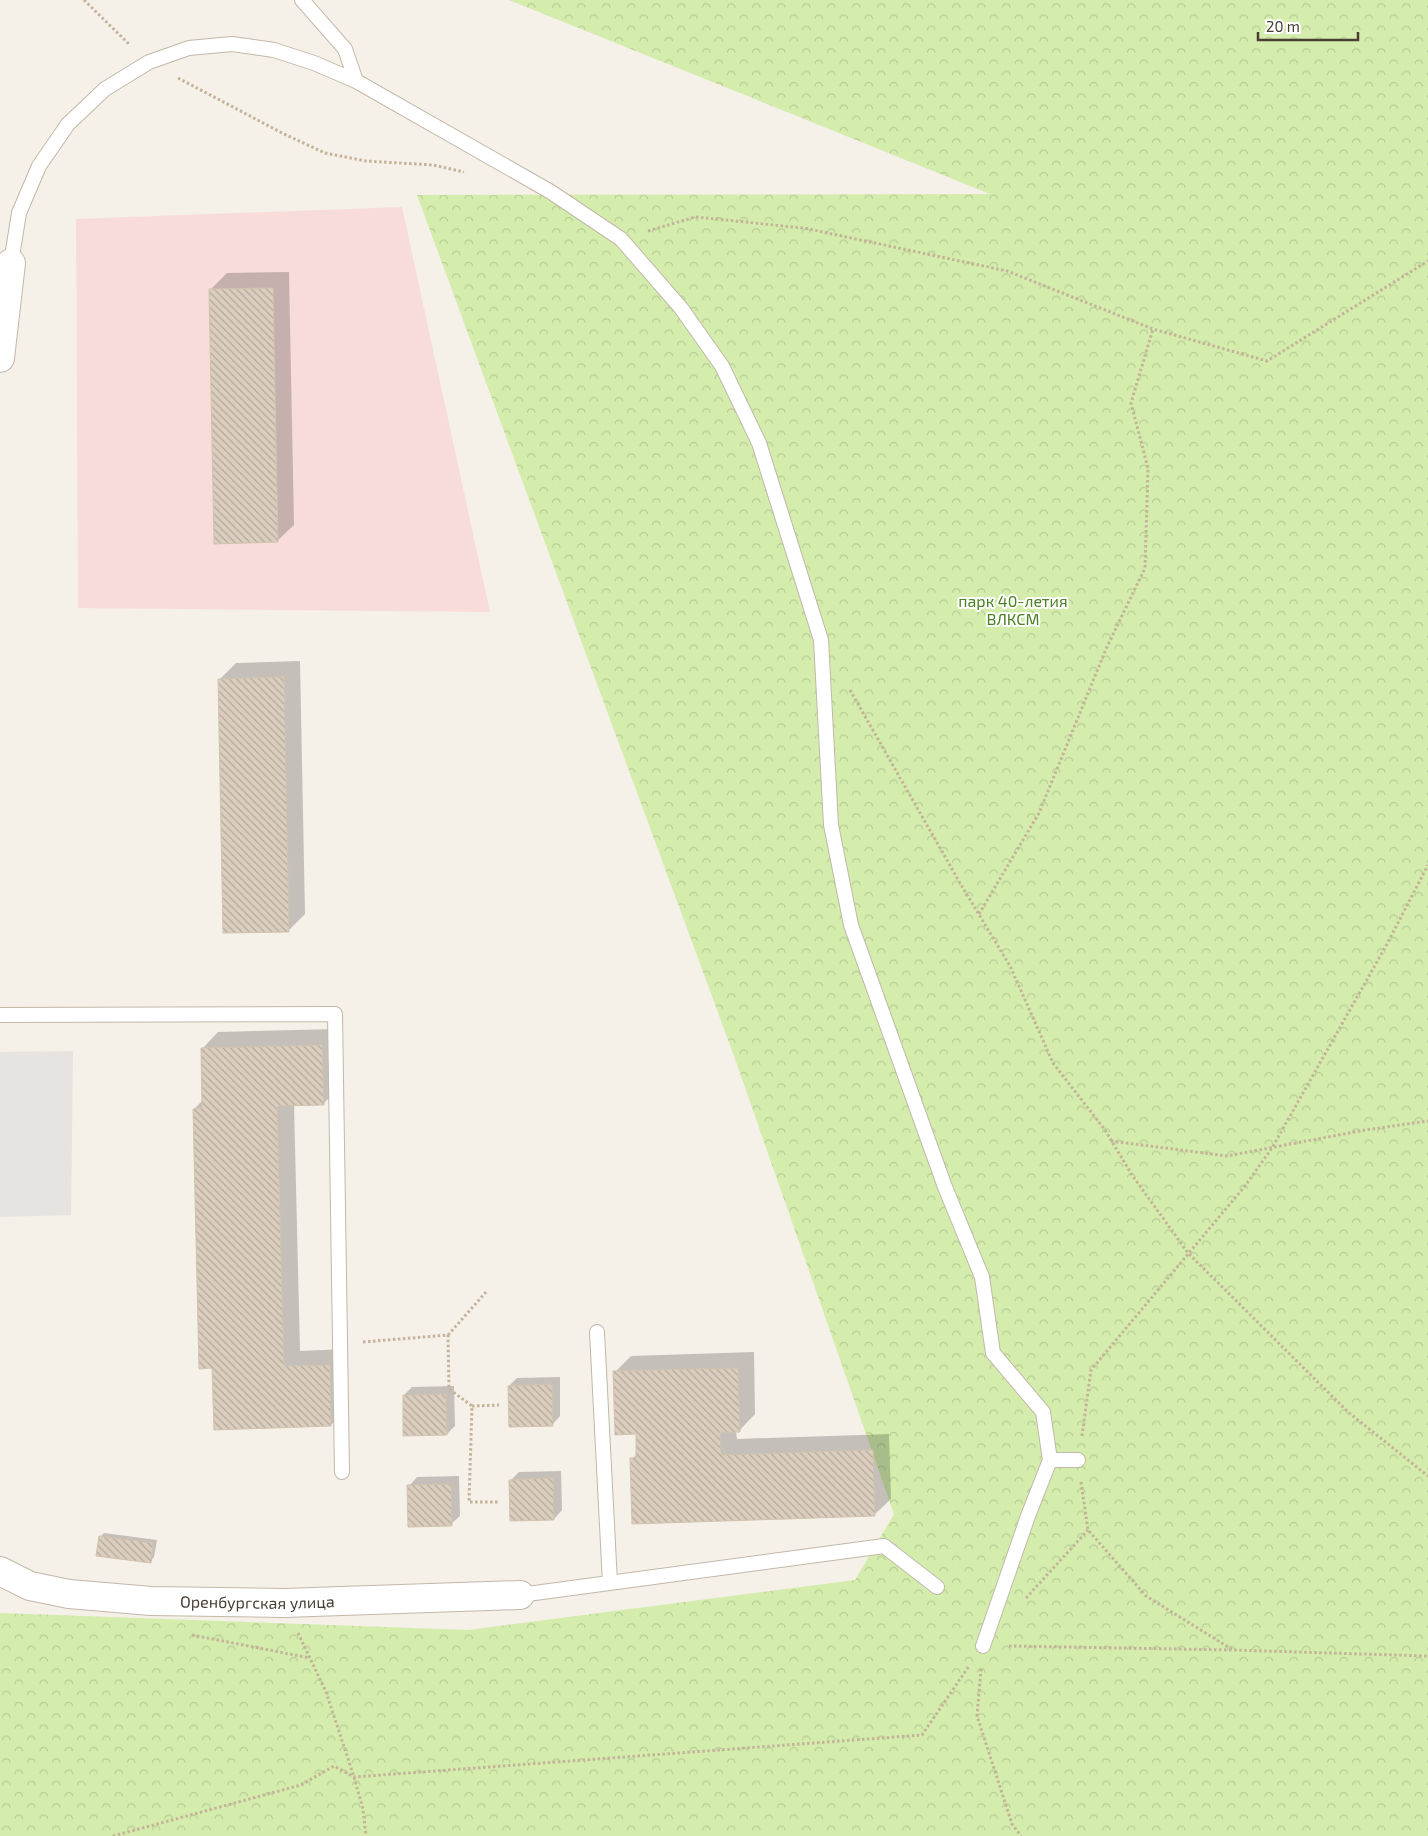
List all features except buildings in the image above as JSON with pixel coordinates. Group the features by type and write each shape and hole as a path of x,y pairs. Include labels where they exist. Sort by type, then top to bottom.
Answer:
{"street":[{"path":"0,358 10,263"},
{"name":"Оренбургская улица","path":"0,1571 30,1586 69,1594 151,1601 284,1603 520,1595"}],"lane":[{"path":"302,0 345,49 356,81"},
{"path":"10,263 19,213 39,166 68,124 105,89 149,62 189,48 232,44 274,50 314,63 356,81 550,192 621,239 681,308 722,366 759,443 821,640 831,825 852,925 945,1186 982,1277 994,1354 1044,1412 1050,1460 1028,1516 983,1646"},
{"path":"0,1015 335,1014 342,1472"},
{"path":"598,1332 610,1583"},
{"path":"1050,1460 1078,1460"},
{"path":"520,1595 884,1546 937,1587"}],"path":[{"path":"84,0 149,62 284,134 324,153 366,161 433,165 470,174"},
{"path":"621,239 695,217 804,228 1007,271 1153,328 1267,361 1428,261"},
{"path":"979,914 1040,813 1106,649 1145,568 1148,468 1132,403 1153,328"},
{"path":"846,684 1010,966 1053,1063 1105,1130 1132,1175 1188,1253 1348,1412 1428,1476"},
{"path":"1233,1650 1146,1596 1088,1530 1078,1460 1091,1370 1245,1186 1272,1148 1387,944 1428,865"},
{"path":"1111,1141 1227,1156 1365,1130 1428,1121"},
{"path":"486,1292 448,1334 448,1389 472,1406 499,1405"},
{"path":"340,1344 448,1334"},
{"path":"472,1406 469,1502 500,1502"},
{"path":"1022,1602 1088,1530"},
{"path":"151,1601 192,1635 310,1658"},
{"path":"284,1603 326,1692 363,1809 366,1836"},
{"path":"983,1646 1233,1650 1428,1656"},
{"path":"112,1836 301,1785 334,1766 354,1777 922,1734 983,1646"},
{"path":"983,1646 977,1716 1012,1824 1021,1836"}],"shaded area":[{"path":"402,207 490,612 78,608 76,219"},
{"path":"73,1051 71,1215 0,1217 0,1052"}],"green space":[{"name":"парк 40-летия ВЛКСМ","path":"509,0 1428,0 1428,1836 0,1836 0,1613 468,1630 855,1580 894,1514 734,1056 417,195 990,194"}]}
